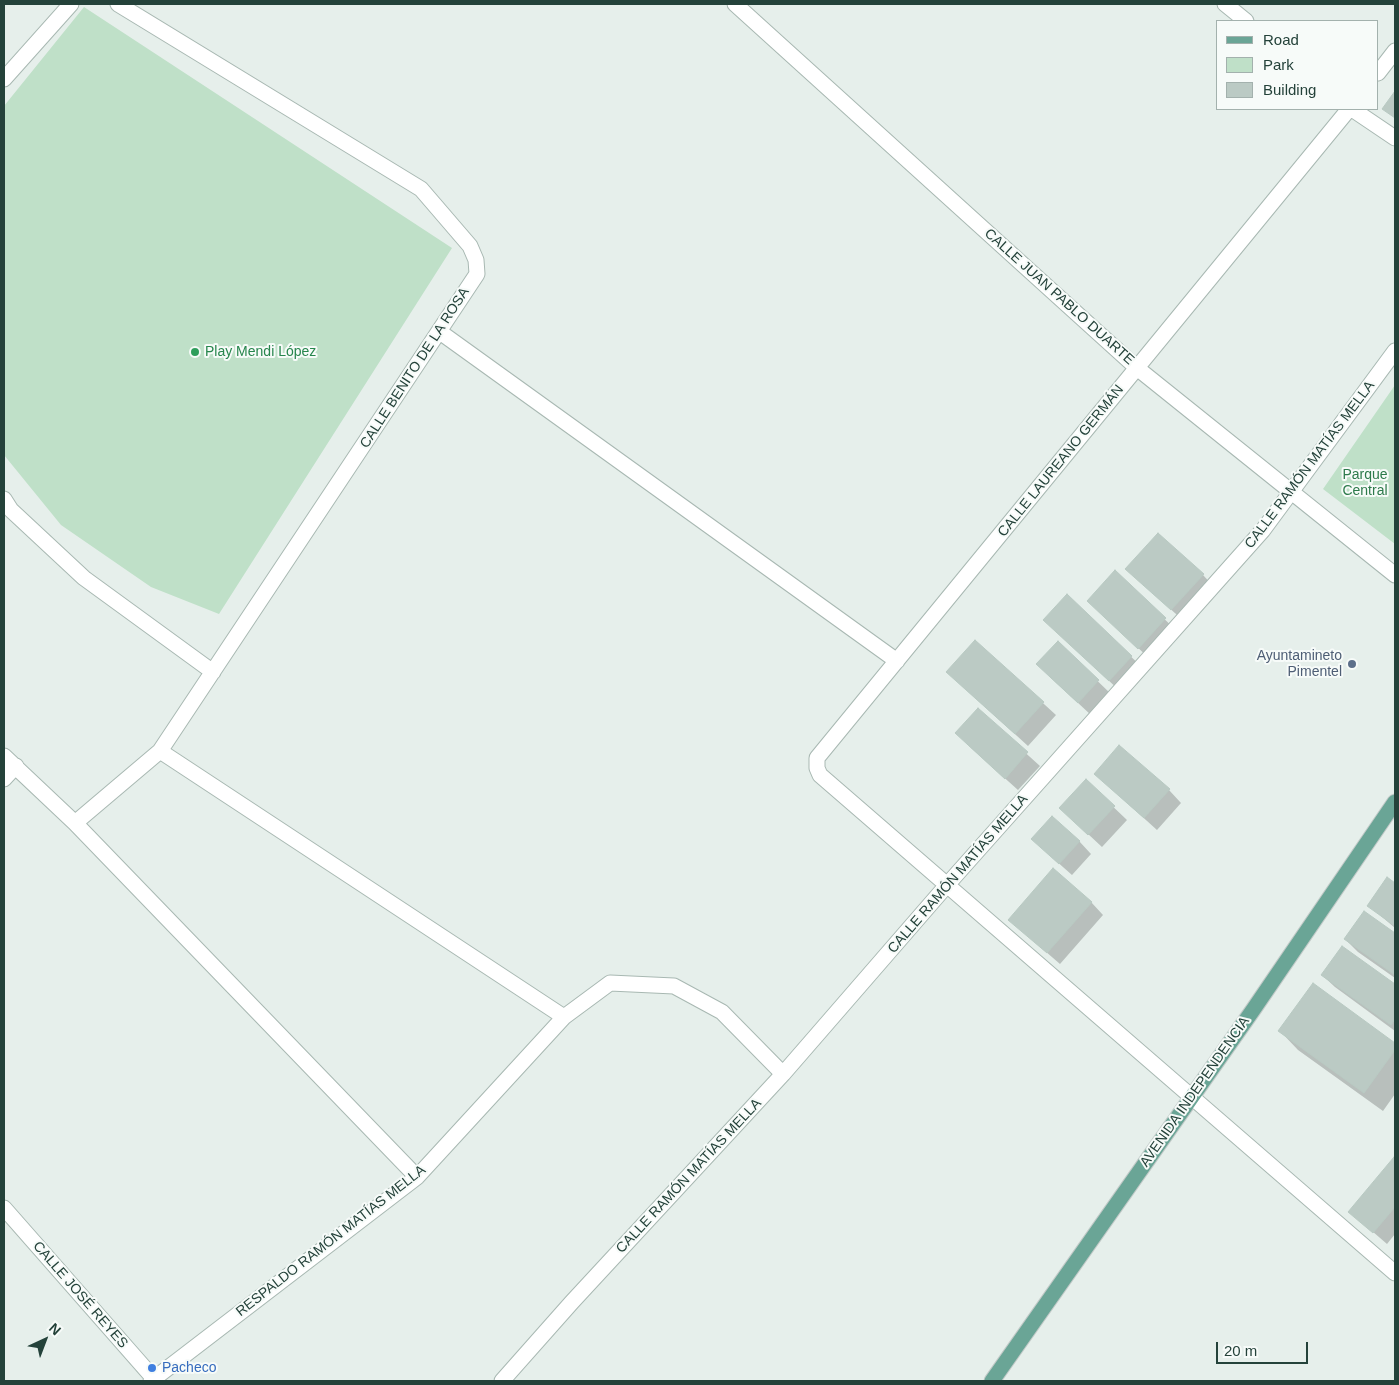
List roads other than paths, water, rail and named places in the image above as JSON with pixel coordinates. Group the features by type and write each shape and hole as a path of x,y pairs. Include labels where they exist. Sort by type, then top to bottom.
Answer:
{"main road":[{"name":"AVENIDA INDEPENDENCIA","path":"992,1381 1395,802"}],"street":[{"path":"4,79 71,4"},
{"name":"CALLE BENITO DE LA ROSA","path":"75,822 160,751 477,274 476,260 470,246 420,189 118,4"},
{"name":"CALLE JUAN PABLO DUARTE","path":"735,4 1137,368 1290,493 1395,575"},
{"path":"1225,4 1245,20"},
{"path":"1379,72 1395,52"},
{"name":"CALLE LAUREANO GERMÁN","path":"947,885 820,775 817,758 1349,110"},
{"path":"1352,110 1395,138"},
{"path":"440,332 897,661"},
{"name":"CALLE RAMÓN MATÍAS MELLA","path":"511,1378 572,1302 784,1074 947,885 1263,530 1395,351"},
{"path":"4,500 11,510 84,578 213,672"},
{"path":"160,751 564,1016"},
{"path":"4,756 75,822 417,1177"},
{"path":"4,779 16,766"},
{"path":"947,885 1395,1273"},
{"name":"RESPALDO RAMÓN MATÍAS MELLA","path":"153,1380 417,1177 564,1016 610,983 674,986 722,1012 784,1074"},
{"name":"CALLE JOSÉ REYES","path":"4,1208 153,1380"}],"place":[{"name":"Play Mendi López","path":"195,352"},
{"name":"Ayuntamineto Pimentel","path":"1352,664"},
{"name":"Pacheco","path":"152,1368"}],"park label":[{"name":"Parque Central","path":"1365,484"}]}
